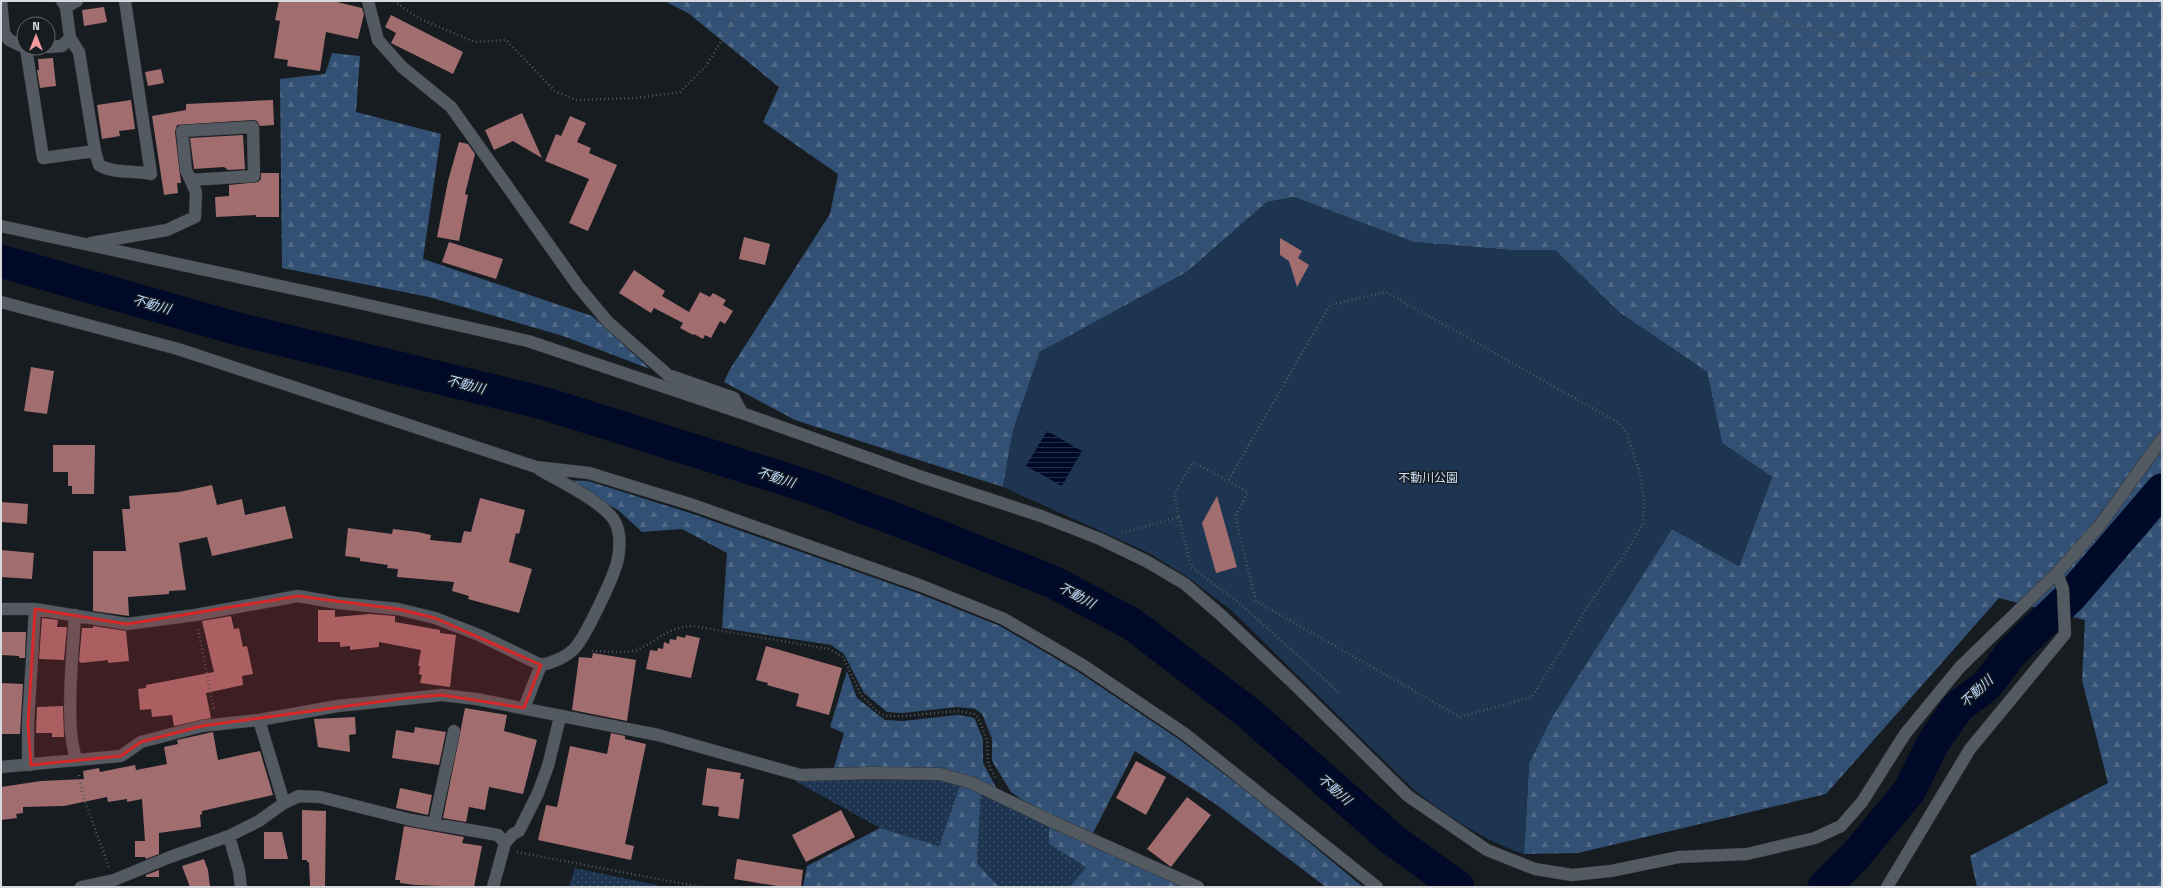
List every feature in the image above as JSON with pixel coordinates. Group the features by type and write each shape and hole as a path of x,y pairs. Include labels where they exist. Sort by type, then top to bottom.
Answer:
{"street":[{"path":"1,1 4,33 9,40 16,43"},
{"path":"77,1 64,4 70,38 79,52 95,151 99,165 108,170 137,171 151,174 125,1"},
{"path":"368,1 378,40 402,66 451,107 578,286 608,322 668,375 734,398 742,413"},
{"path":"56,47 62,46 70,38"},
{"path":"26,56 43,158 95,151"},
{"path":"82,244 167,230 195,216 196,192 186,170 182,131 253,127 254,176 191,180"},
{"path":"1,226 341,299 528,342 742,413 922,477 1041,516 1100,539 1146,561 1185,584 1274,664 1408,796 1487,850 1535,869 1572,875 1611,871 1679,857 1747,854 1815,838 1841,826 1862,802 1905,734 1960,667 2057,573 2100,525 2162,439"},
{"path":"1,302 178,349 536,467 589,473 693,505 922,586 1004,619 1081,664 1185,734 1377,887"},
{"path":"1,609 35,609 127,624 195,615 298,596 338,603 398,609 435,618 479,635 542,665 551,664 572,651 581,641 614,572 619,552 618,532 616,523 602,507 536,467"},
{"path":"1887,887 1970,749 2065,634 2066,627 2063,589 2057,573"},
{"path":"31,764 28,759 28,724 35,609"},
{"path":"74,616 71,718 73,748 77,760"},
{"path":"524,708 542,665"},
{"path":"1,767 121,756 142,742 202,726 259,720 338,706 442,695 476,699 524,708 560,717 658,735 800,775 873,773 940,774 972,783 1051,821 1198,887"},
{"path":"493,887 504,846 513,834 519,832 538,793 548,766 560,717"},
{"path":"259,720 284,803"},
{"path":"434,824 454,732"},
{"path":"81,887 114,880 170,857 229,836 259,821 284,803 299,796 320,797 411,820 498,835 504,846"},
{"path":"229,836 239,871 241,887"}],"path":[{"path":"394,1 420,19 475,42 506,40 555,91 576,100 635,98 680,92 706,66 733,22 743,1"},
{"path":"1718,1 1813,30 1892,51 1937,60 1956,70 1975,74 2015,71 2118,1"},
{"path":"1228,481 1330,305 1386,292 1619,423 1627,434 1640,473 1644,500 1643,524 1626,552 1590,603 1532,697 1460,717 1256,601 1235,517 1248,492 1228,481 1194,462 1174,495 1191,567 1238,602 1341,694"},
{"path":"1100,539 1179,517"},
{"path":"195,615 217,724"},
{"path":"572,651 638,650 664,633 681,627 693,626 829,649 843,657 861,695 878,712 888,716 904,716 957,711 974,714 978,717 987,740 988,763 996,779"},
{"path":"77,760 83,796 114,880"},
{"path":"504,846 700,887"}],"highlighted area":[{"path":"298,596 398,609 435,618 541,665 524,708 442,695 406,698 202,726 141,742 121,756 31,765 28,724 35,609 127,624"}],"green space":[{"path":"664,1 2162,1 2162,887 1977,887 1970,856 2108,783 2082,680 2085,620 1999,598 1826,794 1578,853 1524,854 1529,763 1552,717 1672,529 1739,566 1772,477 1722,443 1707,372 1620,313 1555,250 1510,250 1413,242 1294,197 1267,202 1187,272 1040,352 1013,431 1003,487 795,420 724,382 730,369 830,214 838,174 763,122 779,87 688,13"},
{"path":"332,53 360,56 356,112 441,134 423,259 592,316 650,369 563,336 429,297 282,268 280,79 325,74"},
{"name":"不動川公園","path":"1294,197 1413,242 1510,250 1555,250 1620,313 1707,372 1722,443 1772,477 1739,566 1672,529 1552,717 1529,763 1524,854 1509,849 1467,827 1414,790 1232,611 1189,578 1149,553 1003,487 1013,431 1040,352 1187,272 1267,202"},
{"path":"562,480 588,481 690,513 920,594 1000,626 1077,671 1180,740 1268,808 1363,887 1326,887 1217,805 1135,751 1092,835 1024,801 1011,792 992,761 992,739 982,714 975,709 957,707 903,713 887,712 864,693 844,654 831,645 722,628 727,553 682,529 642,532 618,510"},
{"path":"847,671 857,698 885,720 903,721 957,715 972,717 975,719 983,740 983,763 998,791 975,779 833,771 844,733 830,727"},
{"path":"873,778 939,780 960,785 939,846 880,828 795,781"},
{"path":"960,785 981,793 977,863 999,887 803,887 807,866 880,828 939,846"},
{"path":"981,793 1049,827 1049,844 1086,867 1070,887 999,887 977,863"},
{"path":"1049,827 1184,887 1070,887 1086,867 1049,844"},
{"path":"575,868 657,885 657,887 569,887"}],"shaded area":[{"path":"1047,431 1082,451 1062,486 1026,466"}],"building":[{"path":"279,1 333,1 362,8 364,14 358,39 326,32 320,71 287,66 288,60 274,58 280,21 275,20"},
{"path":"104,7 107,22 84,26 82,10"},
{"path":"391,15 463,52 453,74 391,43 396,33 385,27"},
{"path":"53,58 56,86 40,88 37,70 39,70 38,59"},
{"path":"161,69 164,83 148,86 145,72"},
{"path":"131,100 135,129 119,131 120,136 102,139 97,105"},
{"path":"273,100 274,125 260,126 257,121 253,120 177,125 175,132 181,183 177,183 178,193 164,195 152,116 186,110 186,104"},
{"path":"522,113 542,158 513,141 494,150 485,130"},
{"path":"570,116 586,123 577,142 591,148 589,153 617,165 588,231 569,223 589,179 545,161 556,134 561,136"},
{"path":"243,135 245,169 228,170 224,167 194,169 190,138"},
{"path":"459,142 468,144 475,154 465,194 468,195 459,241 437,237 448,181"},
{"path":"261,173 279,173 279,217 256,217 256,215 216,217 215,197 229,196 229,185 258,182 261,179"},
{"path":"744,237 770,244 765,265 739,259"},
{"path":"1280,238 1302,251 1298,258 1309,265 1297,287 1289,261 1280,255"},
{"path":"449,242 503,259 496,279 442,262"},
{"path":"634,270 665,291 662,296 689,312 700,292 710,297 713,293 726,300 723,305 733,311 725,324 720,321 711,338 705,335 703,339 694,334 693,335 680,328 683,323 654,308 651,313 619,293"},
{"path":"31,367 54,371 47,414 24,411"},
{"path":"53,445 95,445 94,494 72,494 72,486 68,486 68,472 53,472"},
{"path":"212,485 217,505 242,499 245,515 285,506 293,538 212,556 207,537 179,543 186,590 169,591 169,594 128,597 129,616 93,611 93,551 126,551 122,509 130,509 129,496 179,492"},
{"path":"1217,496 1237,567 1216,573 1202,523"},
{"path":"480,498 525,510 519,534 516,533 509,562 532,569 519,613 468,599 469,596 452,591 454,582 397,577 398,569 387,568 388,565 360,561 360,558 345,556 348,528 392,534 393,529 418,532 431,535 430,540 461,543 464,531 471,532"},
{"path":"1,502 28,504 27,524 1,522"},
{"path":"1,550 34,553 32,579 1,577"},
{"path":"318,610 335,610 335,617 370,614 395,616 395,622 440,630 440,633 456,635 450,687 420,683 422,675 419,674 420,666 418,666 421,650 379,642 379,647 350,650 350,646 340,647 340,642 318,642"},
{"path":"231,616 234,629 239,628 243,647 247,646 253,674 242,676 243,685 206,693 211,718 174,726 172,715 152,717 151,709 140,710 138,689 146,688 146,685 214,672 202,621"},
{"path":"42,618 58,620 57,627 67,627 64,660 39,659"},
{"path":"93,626 126,631 129,661 108,663 108,660 81,663 79,661 82,628 93,628"},
{"path":"1,632 26,632 25,658 19,658 19,656 1,655"},
{"path":"686,635 700,638 691,678 646,669 650,650 657,651 658,648 663,649 664,642 669,644 670,639 676,640 677,636 685,638"},
{"path":"766,646 842,668 829,715 796,706 799,694 767,685 768,683 756,680"},
{"path":"593,653 636,660 627,721 572,710 579,657 592,658"},
{"path":"1,683 23,684 20,734 1,734"},
{"path":"63,706 64,737 52,737 52,733 36,733 37,707"},
{"path":"465,708 507,715 504,731 537,740 523,794 489,787 485,810 469,807 466,822 443,818"},
{"path":"355,717 356,734 349,735 350,752 318,747 314,719"},
{"path":"415,727 446,732 439,765 392,758 396,730 414,733"},
{"path":"213,732 218,760 260,751 273,795 202,811 202,814 200,815 201,827 159,833 159,854 146,859 145,857 135,857 135,841 145,841 142,799 127,802 127,799 108,802 107,797 64,806 23,807 23,813 16,814 17,818 1,820 1,787 41,781 84,779 83,771 99,768 100,772 135,765 136,770 167,764 164,747 178,744 177,740"},
{"path":"611,733 625,736 625,739 646,744 625,844 634,846 631,860 538,840 546,805 557,807 570,746 607,754"},
{"path":"1136,761 1166,777 1146,815 1116,798"},
{"path":"707,768 741,773 740,779 744,779 739,819 718,816 719,807 702,805"},
{"path":"400,788 432,795 428,815 396,808"},
{"path":"1187,797 1211,815 1171,867 1147,849"},
{"path":"302,810 326,811 325,887 310,887 309,862 307,862 307,860 302,860"},
{"path":"841,810 855,837 806,862 792,835"},
{"path":"404,826 464,837 462,843 482,846 474,887 415,885 400,883 400,880 395,880"},
{"path":"264,832 282,832 288,859 264,859"},
{"path":"204,859 208,870 210,887 190,887 182,866"},
{"path":"737,859 803,870 801,887 783,887 734,879"},
{"path":"159,870 159,877 146,877 146,875"}],"waterway":[{"name":"不動川","path":"1,261 238,329 543,403 810,487 921,529 1053,582 1132,624 1246,711 1393,840 1458,887"},
{"name":"不動川","path":"1824,887 1857,854 1910,790 1933,743 1958,707 1987,685 2012,652 2071,596 2162,490"}]}
